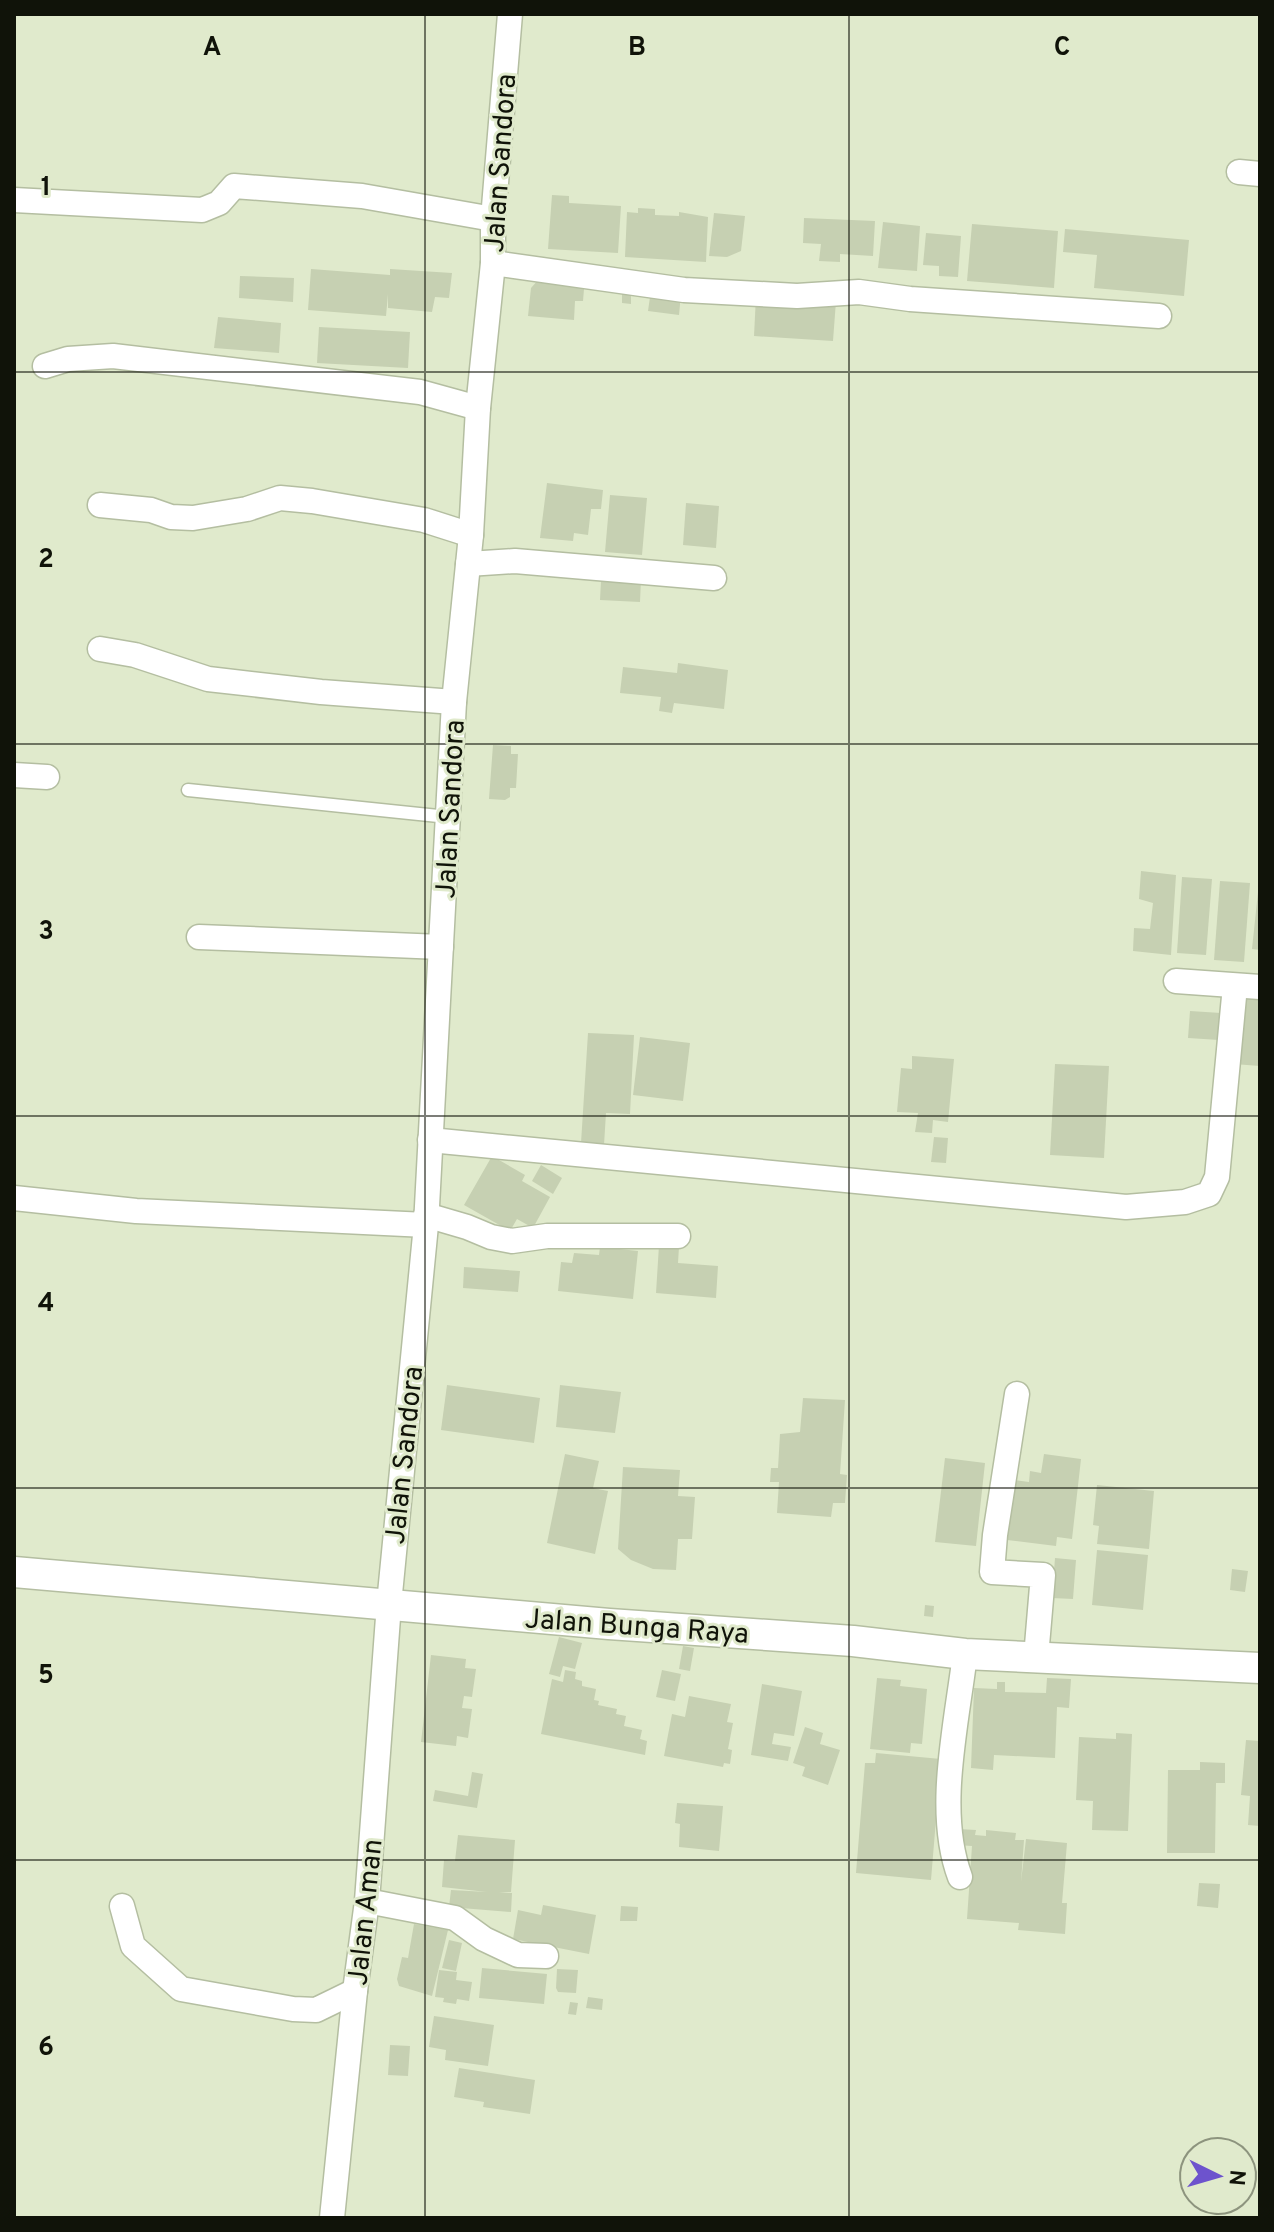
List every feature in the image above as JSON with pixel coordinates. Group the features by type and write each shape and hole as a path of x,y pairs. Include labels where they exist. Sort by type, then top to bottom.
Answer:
{"street":[{"name":"Jalan Sandora","path":"389,1604 426,1220 454,702 471,535 478,408 493,263 493,219 510,14"},
{"path":"14,200 202,210 219,203 234,186 362,196 493,219"},
{"path":"493,263 684,290 797,296 859,292 910,299 1159,316"},
{"path":"45,366 68,359 113,356 420,392 478,408"},
{"path":"100,505 193,518 247,509 280,498 424,520 471,535"},
{"path":"468,564 515,561 714,578"},
{"path":"100,649 135,655 208,679 321,692 454,702"},
{"path":"14,775 47,777"},
{"path":"199,937 441,947"},
{"path":"1176,981 1260,987"},
{"path":"430,1140 1126,1207 1185,1202 1209,1194 1217,1177 1235,986"},
{"path":"14,1198 136,1211 426,1220 467,1227 491,1237 512,1241 547,1236 678,1236"},
{"path":"1017,1394 992,1572 1043,1575 1036,1657"},
{"name":"Jalan Bunga Raya","path":"14,1572 624,1625 853,1641 965,1654 1260,1668"},
{"name":"Jalan Aman","path":"332,2218 367,1901 389,1604"},
{"path":"960,1877 952,1856 950,1776 965,1654"},
{"path":"367,1901 455,1918 484,1939 518,1955 546,1956"},
{"path":"122,1906 133,1946 181,1989 293,2009 316,2010 355,1991"}],"lane":[{"path":"188,790 448,817"}],"building":[{"path":"552,195 569,196 569,203 621,206 618,253 548,249"},
{"path":"638,208 655,209 655,215 679,216 679,212 708,217 706,262 625,257 627,212 638,213"},
{"path":"714,213 745,216 741,251 727,257 709,256"},
{"path":"804,218 875,221 873,256 840,254 840,262 819,261 821,244 803,243"},
{"path":"883,222 920,226 917,271 878,268"},
{"path":"972,224 1058,231 1054,288 967,281"},
{"path":"1065,229 1189,240 1184,296 1094,288 1097,255 1063,252"},
{"path":"926,233 961,236 958,277 939,276 939,266 923,265"},
{"path":"311,269 390,275 390,269 452,273 449,298 435,297 432,312 388,308 388,294 386,316 308,310"},
{"path":"240,276 294,278 293,302 239,298"},
{"path":"585,277 583,301 575,301 574,320 528,316 531,288 539,279"},
{"path":"651,290 681,294 679,315 648,311"},
{"path":"622,293 631,294 631,304 622,303"},
{"path":"756,296 836,301 833,341 754,336"},
{"path":"218,317 281,323 279,353 214,348"},
{"path":"319,327 410,332 408,368 317,363"},
{"path":"547,483 603,490 601,509 591,509 588,535 574,533 573,541 540,538"},
{"path":"610,495 647,498 642,555 605,552"},
{"path":"686,503 719,506 716,548 683,545"},
{"path":"605,576 641,578 640,602 600,600 601,581 605,581"},
{"path":"678,663 728,670 724,709 674,703 672,713 659,711 661,697 620,693 623,667 677,673"},
{"path":"493,745 511,746 511,754 518,754 516,788 510,788 510,797 505,800 489,799"},
{"path":"1141,871 1176,875 1171,955 1133,951 1134,928 1150,929 1153,903 1139,899"},
{"path":"1182,877 1212,879 1206,955 1177,953"},
{"path":"1220,881 1250,883 1244,962 1214,960"},
{"path":"1260,892 1260,950 1252,949"},
{"path":"1238,996 1260,997 1260,1066 1234,1064"},
{"path":"1190,1011 1221,1013 1219,1040 1188,1038"},
{"path":"588,1033 634,1035 630,1114 606,1113 604,1145 581,1143"},
{"path":"640,1037 690,1043 683,1101 633,1095"},
{"path":"912,1056 954,1059 948,1122 933,1120 932,1133 915,1132 918,1113 897,1112 901,1068 912,1069"},
{"path":"1055,1064 1109,1066 1104,1158 1050,1155"},
{"path":"934,1137 948,1138 946,1163 931,1162"},
{"path":"492,1156 525,1175 522,1181 550,1197 533,1228 517,1219 510,1231 464,1205"},
{"path":"541,1165 562,1178 553,1194 532,1181"},
{"path":"659,1245 679,1247 678,1263 718,1266 716,1298 656,1293"},
{"path":"600,1247 638,1251 633,1299 558,1291 561,1262 572,1263 574,1253 599,1255"},
{"path":"464,1267 520,1271 518,1292 463,1288"},
{"path":"447,1385 540,1398 534,1443 441,1430"},
{"path":"560,1385 621,1392 615,1433 556,1427"},
{"path":"803,1398 845,1400 840,1474 847,1475 845,1503 833,1503 831,1517 777,1513 779,1482 770,1482 771,1468 778,1468 780,1434 800,1432"},
{"path":"565,1454 599,1461 593,1488 608,1491 595,1554 547,1543"},
{"path":"1044,1454 1081,1459 1072,1539 1057,1537 1056,1546 1007,1540 1014,1480 1029,1482 1030,1471 1041,1473"},
{"path":"945,1458 985,1463 976,1546 935,1542"},
{"path":"623,1467 680,1470 678,1496 695,1497 692,1539 678,1539 676,1570 653,1569 631,1560 618,1549"},
{"path":"1097,1485 1154,1491 1149,1549 1097,1544 1099,1526 1093,1525"},
{"path":"1097,1550 1148,1555 1143,1610 1092,1605"},
{"path":"1055,1558 1076,1560 1073,1599 1052,1598"},
{"path":"1232,1569 1248,1571 1245,1592 1230,1590"},
{"path":"925,1605 934,1606 933,1617 924,1616"},
{"path":"559,1637 582,1643 575,1669 563,1666 560,1677 549,1674"},
{"path":"683,1646 694,1648 690,1671 679,1669"},
{"path":"431,1655 466,1659 465,1668 476,1669 472,1697 464,1696 462,1708 472,1709 468,1738 457,1736 456,1746 421,1742"},
{"path":"565,1670 576,1672 575,1679 582,1681 582,1686 596,1689 594,1700 599,1701 598,1705 617,1709 616,1714 626,1716 624,1726 642,1730 640,1739 647,1741 645,1755 541,1734 552,1679 563,1682"},
{"path":"662,1670 681,1674 675,1701 656,1697"},
{"path":"877,1678 901,1680 900,1686 927,1689 922,1744 911,1743 910,1753 870,1749"},
{"path":"1047,1678 1071,1679 1069,1708 1057,1707 1055,1758 994,1755 993,1770 971,1768 974,1688 997,1689 997,1682 1005,1682 1005,1692 1046,1693"},
{"path":"762,1684 802,1691 794,1736 774,1733 772,1744 791,1747 788,1761 751,1755"},
{"path":"689,1696 731,1704 727,1722 733,1723 728,1749 732,1750 730,1764 724,1763 723,1767 664,1756 672,1714 685,1717"},
{"path":"805,1727 823,1733 820,1744 840,1750 828,1785 802,1776 805,1767 793,1763"},
{"path":"1116,1733 1132,1734 1128,1831 1092,1830 1093,1801 1076,1800 1079,1737 1116,1739"},
{"path":"1246,1740 1260,1741 1260,1826 1248,1825 1250,1796 1241,1795"},
{"path":"876,1753 941,1759 931,1880 856,1873 865,1763 875,1763"},
{"path":"1200,1762 1225,1763 1225,1783 1216,1783 1215,1853 1167,1853 1168,1770 1200,1770"},
{"path":"472,1772 483,1774 477,1808 433,1801 435,1790 468,1796"},
{"path":"677,1803 723,1806 719,1851 679,1847 680,1824 675,1823"},
{"path":"958,1829 976,1830 975,1835 986,1836 986,1830 1016,1833 1015,1840 1024,1840 1021,1882 1026,1839 1067,1843 1062,1903 1067,1903 1065,1934 1018,1930 1019,1923 967,1919 972,1846 957,1845"},
{"path":"458,1835 515,1840 511,1892 499,1893 512,1893 511,1912 449,1907 451,1890 487,1892 442,1887 444,1860 455,1861"},
{"path":"1199,1883 1220,1884 1218,1908 1197,1906"},
{"path":"543,1905 596,1915 589,1954 513,1939 518,1910 541,1915"},
{"path":"621,1906 638,1907 637,1921 620,1921"},
{"path":"414,1924 448,1930 432,1996 399,1986 397,1979 402,1957 408,1958"},
{"path":"449,1940 462,1943 456,1971 442,1968"},
{"path":"482,1968 547,1974 544,2004 479,1998"},
{"path":"557,1969 578,1970 576,1993 558,1992"},
{"path":"439,1970 457,1972 456,1980 472,1982 469,2001 457,1999 456,2004 435,1997"},
{"path":"588,1997 603,1999 602,2010 586,2008"},
{"path":"570,2002 578,2003 576,2015 568,2014"},
{"path":"434,2016 494,2025 488,2066 445,2060 446,2050 429,2047"},
{"path":"390,2045 410,2046 408,2076 388,2075"},
{"path":"459,2068 535,2080 530,2114 483,2107 484,2102 454,2097"}]}
